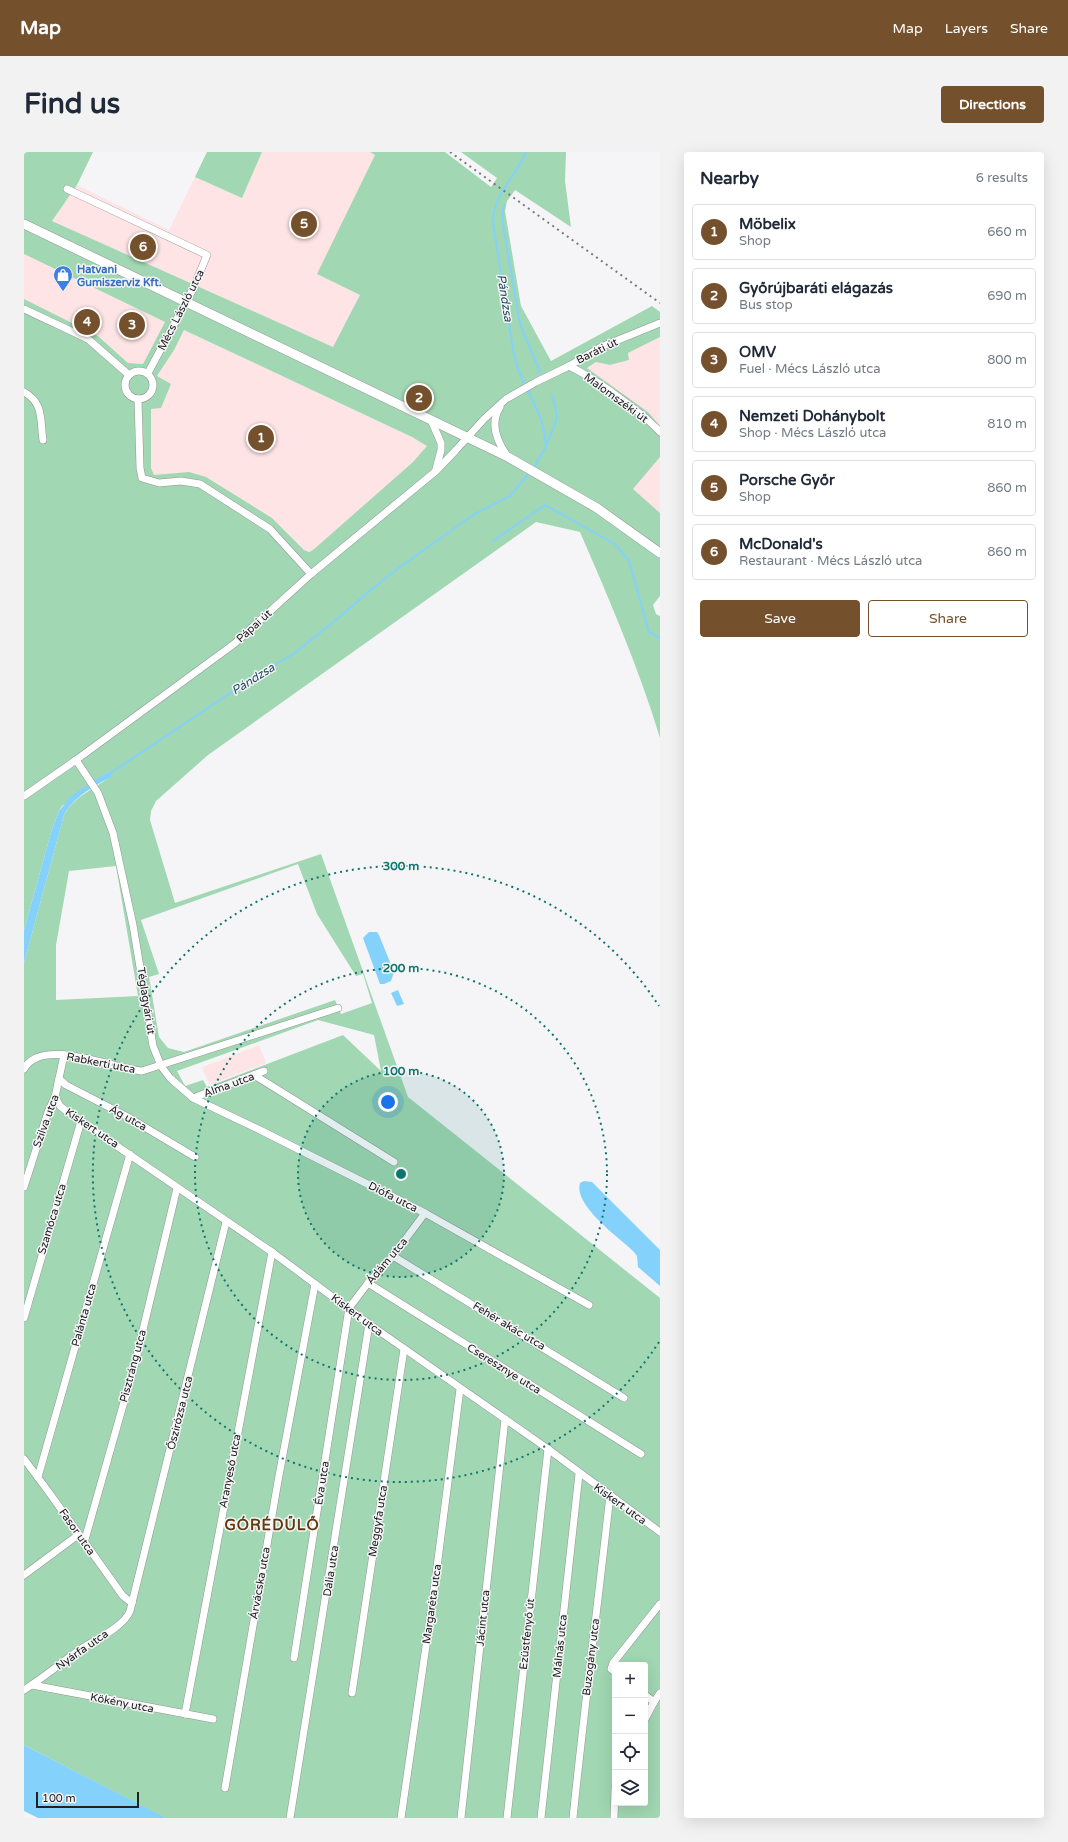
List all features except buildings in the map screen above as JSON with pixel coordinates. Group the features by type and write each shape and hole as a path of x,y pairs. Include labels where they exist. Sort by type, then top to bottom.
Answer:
{"main road":[{"path":"24,224 510,458 597,508 660,553"}],"street":[{"name":"Mécs László utca","path":"67,189 207,255 186,303 148,373"},
{"path":"24,309 88,339 129,375"},
{"name":"Baráti út","path":"506,399 516,392 569,366 601,347 660,323"},
{"name":"Malomszéki út","path":"569,366 579,371 629,406 660,432"},
{"path":"138,370 148,373 153,381 152,391 146,398 138,399 129,395 126,391 125,384 129,375 138,370"},
{"path":"24,392 33,397 38,404 43,440"},
{"path":"138,399 140,468 142,478 159,483 181,481 200,484 270,529 311,574"},
{"path":"506,399 495,418 495,427 499,443 510,458"},
{"name":"Pápai út","path":"24,796 76,760 234,644 311,574 436,471 467,437 506,399"},
{"path":"431,420 441,443 441,450 436,471"},
{"name":"Téglagyári út","path":"76,760 98,793 113,833 133,925 153,1046 160,1066"},
{"path":"193,1098 179,1087 160,1066 338,1008"},
{"name":"Rabkerti utca","path":"24,1069 32,1059 47,1054 64,1055 100,1061 142,1071 160,1066"},
{"name":"Szilva utca","path":"24,1187 48,1112 55,1098 64,1055"},
{"name":"Alma utca","path":"193,1098 264,1071"},
{"path":"254,1076 394,1162"},
{"name":"Ág utca","path":"59,1079 66,1085 126,1116 195,1157"},
{"name":"Kiskert utca","path":"55,1098 60,1106 226,1222 272,1252 460,1389 548,1449 579,1474 660,1532"},
{"name":"Diófa utca","path":"193,1098 262,1131 425,1214 589,1305"},
{"name":"Szamóca utca","path":"24,1318 81,1121"},
{"name":"Palánta utca","path":"38,1477 130,1154"},
{"name":"Pisztráng utca","path":"84,1543 135,1363 177,1188"},
{"name":"Ádám utca","path":"349,1308 368,1283 393,1256 425,1214"},
{"name":"Őszirózsa utca","path":"132,1603 226,1222"},
{"name":"Aranyeső utca","path":"185,1714 272,1252"},
{"name":"Fehér akác utca","path":"393,1256 624,1398"},
{"name":"Cseresznye utca","path":"368,1283 641,1454"},
{"name":"Árvácska utca","path":"225,1788 278,1481 315,1284"},
{"name":"Éva utca","path":"294,1658 349,1308"},
{"name":"Dália utca","path":"290,1818 369,1324"},
{"name":"Meggyfa utca","path":"352,1693 404,1349"},
{"name":"Margaréta utca","path":"401,1818 433,1598 460,1389"},
{"name":"Jácint utca","path":"461,1818 504,1419"},
{"name":"Ezüstfenyő út","path":"507,1818 548,1449"},
{"name":"Fasor utca","path":"24,1460 38,1477 123,1596 132,1603"},
{"name":"Málnás utca","path":"541,1818 579,1474"},
{"name":"Buzogány utca","path":"573,1818 583,1719 594,1641 610,1495"},
{"path":"24,1575 78,1535"},
{"name":"Nyárfa utca","path":"24,1690 121,1623 128,1617 132,1603"},
{"path":"614,1662 660,1604"},
{"name":"Kökény utca","path":"32,1685 213,1719"},
{"path":"648,1713 660,1693"},
{"path":"648,1697 654,1702"},
{"path":"614,1806 614,1818"}],"shaded area":[{"path":"262,152 370,152 375,155 318,274 360,295 333,348 52,221 77,185 169,230 195,177 242,198"},
{"path":"24,254 165,322 143,364 128,363 98,336 24,299"},
{"path":"184,330 412,437 428,446 413,462 313,550 309,552 304,550 272,518 164,475 154,475 151,468 151,408 161,408 157,376 174,350"},
{"path":"660,337 660,426 648,412 587,368 596,362 610,365 629,360 628,353"},
{"path":"660,457 660,513 632,489"},
{"path":"259,1045 266,1063 209,1085 202,1067"}],"green space":[{"path":"24,152 93,152 77,185 52,221 333,347 360,295 317,274 375,155 370,152 445,152 491,187 497,178 461,152 566,152 565,181 571,227 515,190 507,201 505,211 521,306 551,361 652,306 660,312 660,337 628,353 629,360 610,365 596,362 587,368 648,412 660,426 660,457 633,489 660,513 660,596 653,605 656,614 660,616 660,738 643,686 613,608 580,532 536,522 208,755 156,801 151,811 150,820 175,903 321,854 408,1097 660,1298 660,1818 165,1818 24,1745 24,963 64,815 79,797 111,776 109,771 62,806 59,811 52,829 24,930 24,299 98,336 128,363 143,364 165,322 24,254","holes":["184,330 412,437 427,446 413,462 313,550 309,552 304,550 272,518 206,477 189,472 154,475 151,468 151,409 161,408 171,384 157,376 174,350","298,864 317,914 356,976 363,974 372,1003 341,1014 335,1000 184,1052 168,1048 159,1037 149,977 159,974 141,920","116,866 138,996 56,1000 56,945 69,871","318,1020 374,1035 381,1071 343,1035 207,1087 203,1080 185,1086 177,1071"]},
{"path":"207,152 262,152 242,198 195,177"}],"water":[{"path":"109,771 112,776 79,797 68,808 64,815 24,963 24,930 52,829 59,811 71,796"},
{"path":"369,932 377,932 379,935 394,972 391,981 384,984 380,984 363,938"},
{"path":"398,990 404,1004 397,1006 391,993"},
{"path":"584,1181 592,1182 660,1250 660,1286 638,1267 637,1256 633,1251 598,1220 583,1201 580,1192 580,1183"},
{"path":"24,1745 165,1818 38,1818 24,1811"}],"waterway":[{"name":"Pándzsa","path":"526,152 497,203 493,224 514,355 519,372 539,414 543,427 546,446 533,469"},
{"name":"Pándzsa","path":"504,205 502,215 503,224 520,324 540,372"},
{"name":"Pándzsa","path":"546,445 555,426 557,417 552,395"},
{"name":"Pándzsa","path":"108,775 248,681 293,654 400,567 473,515 510,496 530,472"},
{"path":"493,541 545,505 615,544 629,561 649,632 660,638"}],"railway":[{"path":"450,152 660,303"}],"place":[{"name":"Porsche Győr","path":"304,224"},
{"name":"McDonald's","path":"143,247"},
{"name":"Hatvani Gumiszerviz Kft.","path":"63,292"},
{"name":"Nemzeti Dohánybolt","path":"87,322"},
{"name":"OMV","path":"132,325"},
{"name":"Győrújbaráti elágazás","path":"419,398"},
{"name":"Möbelix","path":"261,438"}],"district":[{"name":"GÓRÉDŰLŐ","path":"272,1525"}]}
